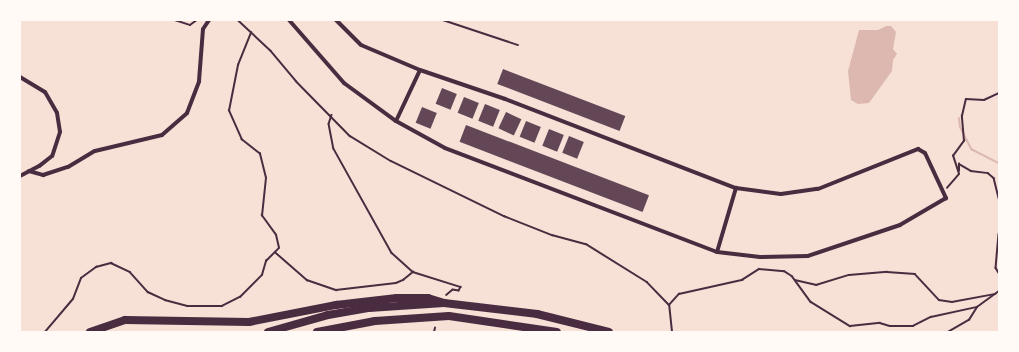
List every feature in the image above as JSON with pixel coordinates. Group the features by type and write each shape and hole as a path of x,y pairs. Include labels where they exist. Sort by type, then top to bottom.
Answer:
{"highway":[{"path":"90,332 125,320 250,322 336,305 382,300 428,298 537,314 609,332"},
{"path":"268,332 322,317 368,308 443,299"},
{"path":"317,332 375,321 449,316 557,332"}],"street":[{"path":"29,171 43,175 68,167 95,151 162,135 186,113 199,81 203,29 209,20"},
{"path":"289,20 344,83 396,120 445,148 717,252 760,257 808,256 900,225 946,198 945,191 926,154 918,149 818,189 781,194 736,188 505,99 420,70 361,45 336,20"},
{"path":"396,120 420,70"},
{"path":"20,77 45,92 53,104 59,124 58,140 52,156 20,176"},
{"path":"717,252 736,188"}],"path":[{"path":"175,20 190,26 198,20"},
{"path":"238,20 296,81 332,115 350,136 391,161 504,216 552,234 586,244 646,282 669,305 672,331"},
{"path":"443,20 518,45"},
{"path":"45,332 73,299 81,278 96,267 111,264 130,272 148,292 166,300 187,306 222,306 240,297 262,275 269,257 279,248 276,235 262,216 266,178 260,154 242,140 229,112 238,65 251,32"},
{"path":"959,174 953,156 964,141 962,116 966,99 984,100 999,93"},
{"path":"332,115 329,124 334,149 392,253 413,272 454,283 461,288 459,291 453,290 443,299"},
{"path":"945,191 959,174 959,164 971,172 988,174 994,178 999,198"},
{"path":"999,234 996,268 999,273"},
{"path":"275,252 307,280 336,290 396,282 403,280 413,272"},
{"path":"669,305 679,294 742,280 759,269 784,271 795,280 810,302 850,326 880,323 890,326 913,326 931,317 977,307 997,294 999,291"},
{"path":"795,280 816,284 849,275 888,272 915,274 939,300 952,302 997,294"},
{"path":"948,332 970,320 977,307"},
{"path":"434,332 436,328"}],"shaded area":[{"path":"886,26 891,26 896,32 893,49 897,54 893,60 892,71 869,103 858,104 851,100 848,71 859,30 878,30"}],"building":[{"path":"503,69 625,116 620,131 497,84"},
{"path":"442,88 457,94 450,110 436,104"},
{"path":"464,97 479,103 472,119 458,113"},
{"path":"485,104 500,110 493,127 478,121"},
{"path":"422,107 437,113 430,129 416,123"},
{"path":"506,112 521,119 514,135 498,128"},
{"path":"526,121 541,127 534,143 520,137"},
{"path":"466,125 649,195 643,212 460,142"},
{"path":"549,129 564,135 557,152 542,146"},
{"path":"569,136 584,142 577,159 562,153"}],"waterway":[{"path":"959,118 960,127 971,149 999,163"}]}
